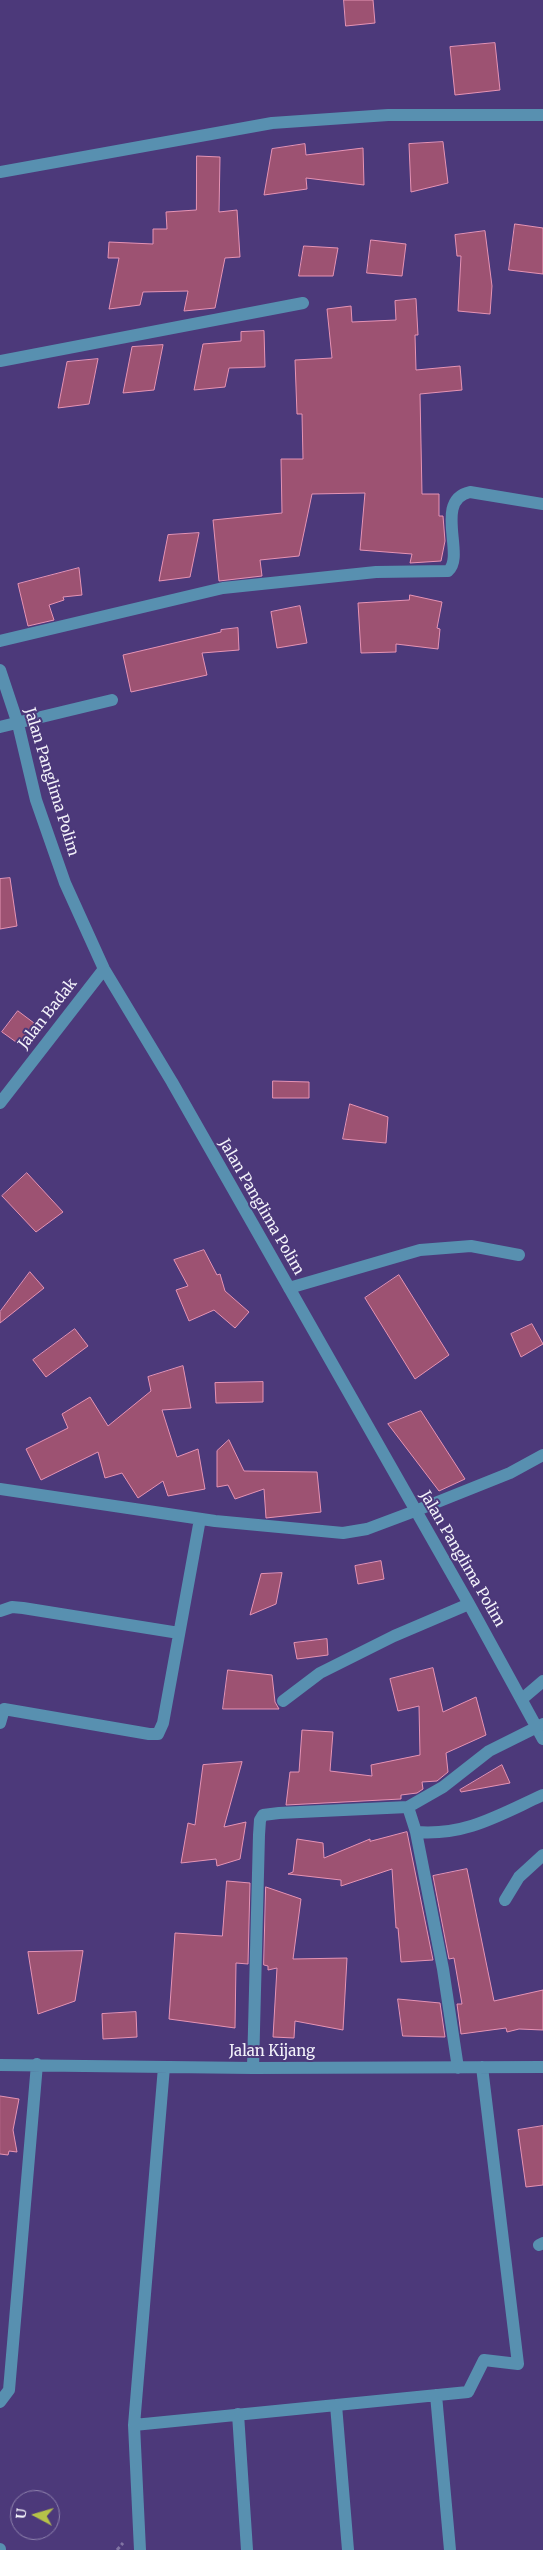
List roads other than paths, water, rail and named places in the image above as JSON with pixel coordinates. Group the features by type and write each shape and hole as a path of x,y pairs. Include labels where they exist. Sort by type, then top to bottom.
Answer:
{"street":[{"path":"0,172 272,123 388,115 543,115"},
{"path":"0,361 303,303"},
{"path":"0,641 223,588 376,572 448,571 454,562 452,508 455,499 462,494 470,492 543,504"},
{"name":"Jalan Panglima Polim","path":"0,670 18,724 36,800 59,864 104,969 172,1082 522,1699 540,1725 543,1739"},
{"path":"0,727 112,700"},
{"name":"Jalan Badak","path":"0,1103 104,969"},
{"path":"289,1288 420,1250 471,1246 518,1255"},
{"path":"0,1489 200,1519 343,1533 367,1530 510,1473 543,1455"},
{"path":"0,1723 2,1709 158,1734 163,1723 200,1519"},
{"path":"283,1701 320,1673 354,1655 469,1604"},
{"path":"0,1611 12,1607 23,1608 179,1633"},
{"path":"522,1699 543,1681"},
{"path":"252,2068 260,1820 263,1815 269,1813 408,1807 443,1787 489,1750 540,1725"},
{"path":"416,1832 454,1832 472,1827 543,1795"},
{"path":"408,1807 416,1832 443,1969 458,2068"},
{"path":"505,1900 519,1877 543,1855"},
{"path":"0,2402 9,2390 37,2064"},
{"name":"Jalan Kijang","path":"0,2065 252,2068 543,2067"},
{"path":"140,2550 134,2425 164,2067"},
{"path":"134,2425 468,2392 484,2360 518,2364 482,2068"},
{"path":"436,2395 450,2550"},
{"path":"336,2405 348,2550"},
{"path":"238,2414 247,2550"}]}
